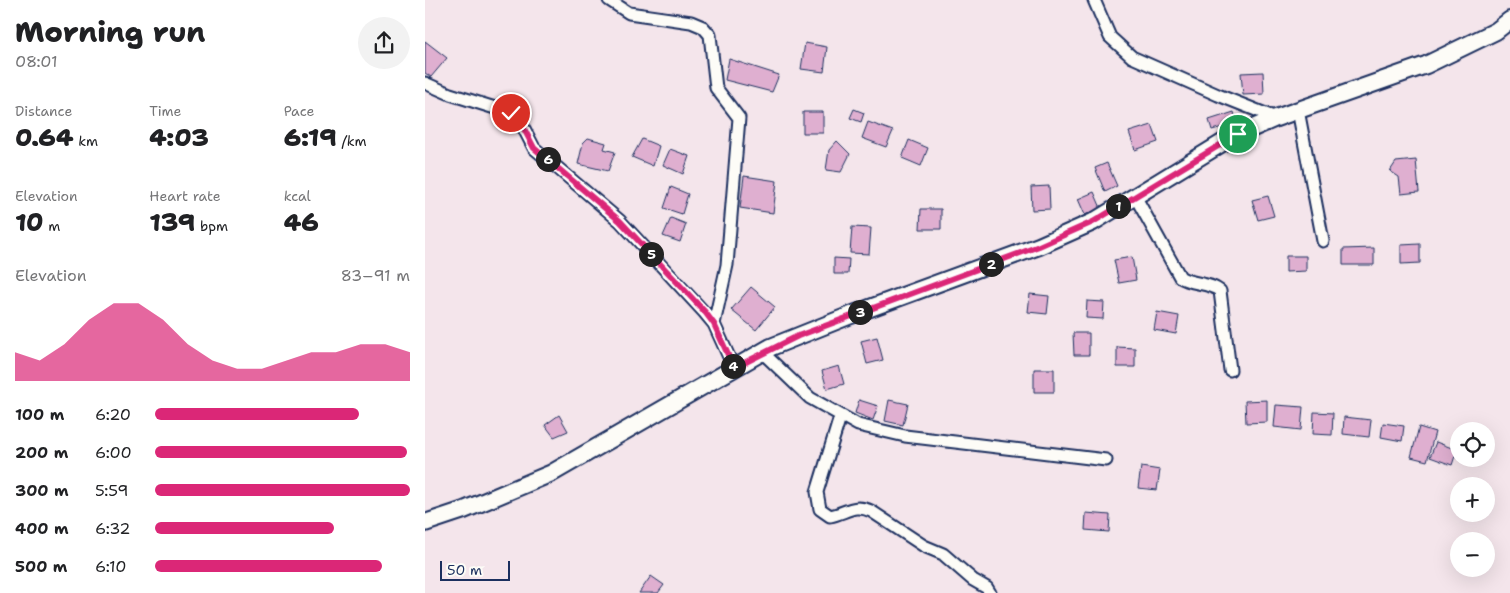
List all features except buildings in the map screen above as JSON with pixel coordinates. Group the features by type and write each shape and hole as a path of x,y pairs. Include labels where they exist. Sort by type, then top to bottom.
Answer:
{"street":[{"path":"609,0 629,13 691,22 703,27 710,35 716,88 739,118 727,265 714,324"},
{"path":"1094,0 1109,37 1132,57 1218,96 1276,118"},
{"path":"425,523 464,510 552,473 762,352 851,315 1039,246 1093,222 1232,137 1276,118 1426,64 1479,40 1510,20"},
{"path":"425,83 449,94 511,113 517,118 534,148 620,221 714,324 734,368"},
{"path":"1298,110 1323,241"},
{"path":"1135,196 1180,277 1186,281 1215,287 1220,291 1230,370"},
{"path":"762,352 810,398 840,417 858,425 905,436 1106,460"},
{"path":"840,417 817,492 820,509 830,516 849,508 863,508 871,511 924,546 943,554 973,580 987,588 990,593"}],"route":[{"path":"511,113 520,121 534,148 565,172 620,221 705,312 714,324 734,368 771,347 798,336 1039,246 1093,222 1238,134"}]}
